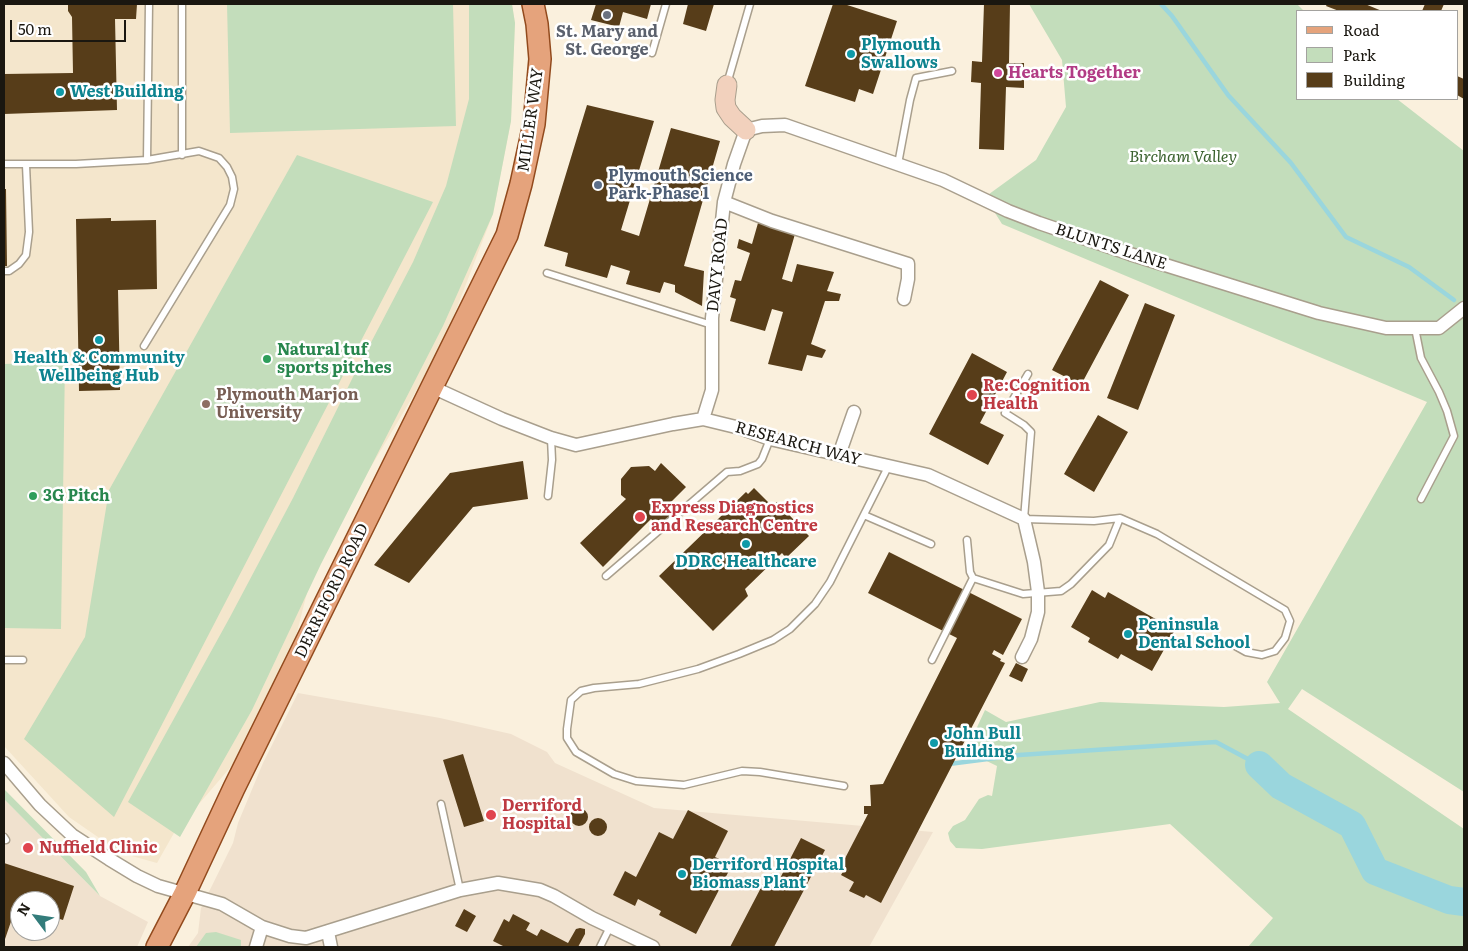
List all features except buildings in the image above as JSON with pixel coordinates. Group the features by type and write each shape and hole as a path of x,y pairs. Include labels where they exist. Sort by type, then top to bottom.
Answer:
{"main road":[{"name":"MILLER WAY","path":"507,235 521,184 534,124 540,59 533,4"},
{"name":"DERRIFORD ROAD","path":"157,947 507,235"}],"street":[{"path":"727,85 726,108 732,117 754,128"},
{"name":"BLUNTS LANE","path":"754,128 785,125 943,180 1008,211 1039,223 1319,313 1386,328 1439,328 1464,308"},
{"name":"DAVY ROAD","path":"704,419 712,390 712,324 724,202 734,164 754,128"},
{"path":"724,202 772,221 908,264 908,279 904,298"},
{"name":"RESEARCH WAY","path":"432,387 502,419 551,438 576,444 704,419 740,428 770,439 928,475 1024,519"},
{"path":"840,455 854,412"},
{"path":"1022,657 1032,639 1038,612 1038,592 1034,562 1024,519"},
{"path":"4,763 40,805 72,835 137,876 158,886 222,904 262,927 308,942 328,932 460,890 498,883 530,887 554,896 592,918 653,947"},
{"path":"256,947 262,927"},
{"path":"328,932 331,947"}],"lane":[{"path":"148,160 149,4"},
{"path":"182,4 182,155"},
{"path":"652,53 666,4"},
{"path":"727,85 750,4"},
{"path":"898,164 916,78 952,71"},
{"path":"4,164 26,165 148,160 199,152 219,158 227,167 232,177 234,188 230,205 144,346"},
{"path":"4,271 10,271 26,254 29,232 26,165"},
{"path":"547,273 712,324"},
{"path":"1415,328 1421,358 1439,392 1454,436 1421,499"},
{"path":"1028,374 1004,414 1024,424 1031,432 1024,519 1094,521 1120,518 1157,534 1285,610 1290,621 1285,638 1275,651 1262,655 1246,652 1230,642"},
{"path":"548,496 552,460 551,438"},
{"path":"606,576 728,472 740,471 758,464 770,439"},
{"path":"844,786 760,772 742,771 684,785 636,781 614,774 576,752 567,738 566,729 571,700 580,691 639,684 698,669 773,640 790,629 816,604 830,582 888,467"},
{"path":"864,515 931,544"},
{"path":"967,540 970,572 974,578 1024,594 1061,591 1109,545 1120,518"},
{"path":"932,660 974,578"},
{"path":"4,660 23,660"},
{"path":"441,804 460,890"},
{"path":"600,947 610,927"}],"shaded area":[{"name":"Plymouth Marjon University","path":"4,4 512,4 515,23 511,121 493,214 441,349 315,561 291,656 247,748 174,833 157,863 121,853 69,817 4,746"},
{"name":"Derriford Hospital","path":"298,693 440,718 511,734 547,752 555,763 654,808 933,832 869,947 188,947 198,933 201,908 233,843 238,823 263,763"},
{"name":"Nuffield Clinic","path":"4,799 100,896 148,922 137,947 4,947"}],"green space":[{"path":"227,4 453,4 456,126 230,133"},
{"path":"469,4 512,4 515,23 511,121 493,214 443,326 321,564 252,710 180,837 128,802 293,498 413,262 446,186 469,99"},
{"name":"Bircham Valley","path":"1029,4 1297,4 1303,10 1296,10 1296,100 1398,100 1464,151 1464,792 1302,689 1288,709 1464,829 1464,947 1248,947 1273,918 1170,824 982,849 956,848 950,841 948,833 953,826 965,820 979,799 988,795 992,796 997,766 966,751 985,710 1006,722 1100,702 1224,707 1280,703 1267,682 1427,402 1002,224 985,197 1036,160 1066,107 1062,60"},
{"name":"Natural tuf sports pitches","path":"297,155 433,202 114,817 24,739 85,637 109,490"},
{"name":"3G Pitch","path":"65,362 61,629 4,628 4,364"},
{"path":"4,789 86,872 100,896 4,799"},
{"path":"216,932 241,940 241,946 245,947 196,947 206,933"}],"waterway":[{"path":"1161,4 1172,16 1228,95 1291,163 1346,237 1409,267 1454,300"},
{"path":"949,764 1019,755 1216,742 1259,765"},
{"path":"1259,765 1281,786 1352,825 1375,871 1449,900 1464,902"}],"place":[{"name":"St. Mary and St. George","path":"607,15"},
{"name":"Plymouth Swallows","path":"851,54"},
{"name":"Hearts Together","path":"998,73"},
{"name":"West Building","path":"60,92"},
{"name":"Plymouth Science Park-Phase 1","path":"598,185"},
{"name":"Health & Community Wellbeing Hub","path":"99,340"},
{"name":"Natural tuf sports pitches","path":"267,359"},
{"name":"Re:Cognition Health","path":"972,395"},
{"name":"Plymouth Marjon University","path":"206,404"},
{"name":"3G Pitch","path":"33,496"},
{"name":"Express Diagnostics and Research Centre","path":"640,517"},
{"name":"DDRC Healthcare","path":"746,544"},
{"name":"Peninsula Dental School","path":"1128,634"},
{"name":"John Bull Building","path":"934,743"},
{"name":"Derriford Hospital","path":"491,815"},
{"name":"Nuffield Clinic","path":"28,848"},
{"name":"Derriford Hospital Biomass Plant","path":"682,874"}]}
